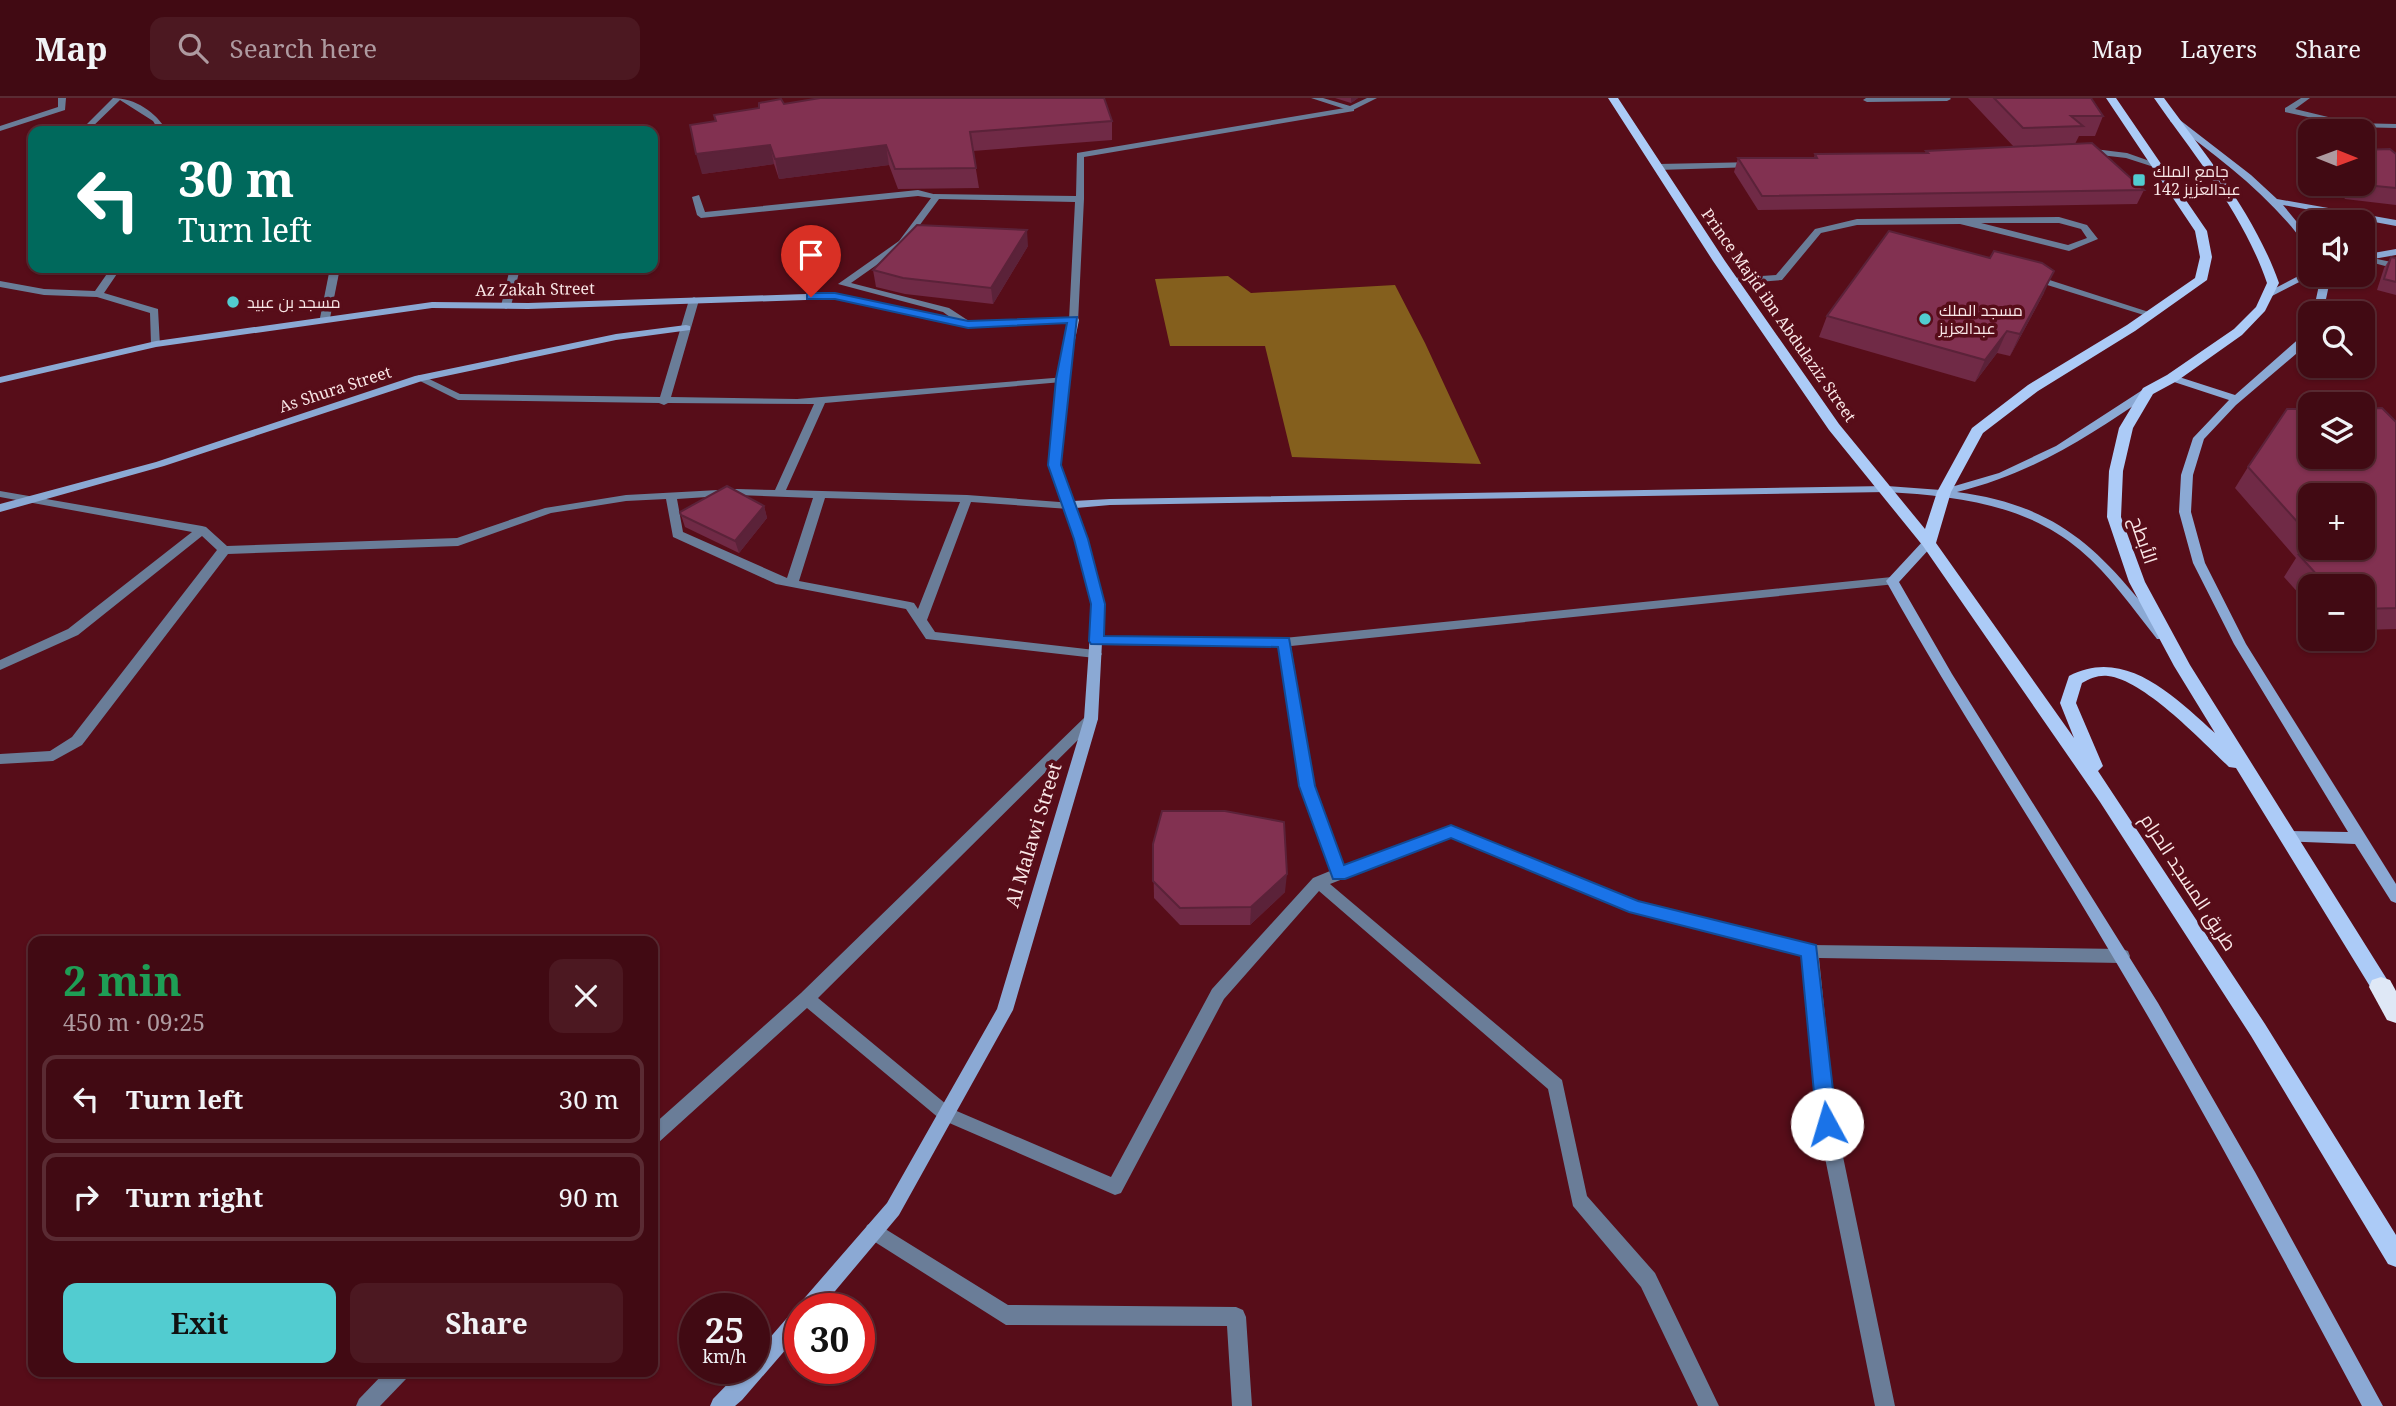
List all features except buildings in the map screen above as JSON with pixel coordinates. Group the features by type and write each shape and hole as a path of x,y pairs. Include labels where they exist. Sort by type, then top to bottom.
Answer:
{"highway":[{"path":"2381,987 2396,1013"}],"main road":[{"name":"Prince Majid ibn Abdulaziz Street","path":"1613,98 1733,281 1834,427 1887,489 1928,543"},
{"path":"1928,543 1944,492 1977,430 2033,388 2201,280 2206,257 2201,230 2111,98"},
{"path":"2148,391 2172,378 2238,332 2261,308 2273,283 2266,258 2246,222 2159,98"},
{"name":"الأبطح","path":"2148,391 2126,428 2116,471 2113,517 2137,582 2174,651 2381,987"},
{"name":"طريق المسجد الحرام","path":"1928,543 2106,797 2258,1030 2396,1256"},
{"path":"2106,797 2068,703 2075,680 2096,670 2127,675 2166,699 2251,777"}],"street":[{"path":"0,129 62,108 62,98"},
{"path":"89,126 119,98 156,119 160,126"},
{"path":"1315,98 1350,108"},
{"path":"1073,320 1080,155 1350,108 1372,99 1384,98"},
{"path":"2306,98 2288,110 2353,125 2396,126"},
{"path":"1867,100 1948,99"},
{"path":"2174,119 2275,201 2298,228"},
{"path":"2078,152 2114,153 2157,165"},
{"path":"1658,167 1766,163"},
{"path":"696,197 701,215 918,193 937,197 1080,199"},
{"path":"937,197 902,243 843,284 946,310 968,325"},
{"path":"2275,201 2396,223"},
{"path":"1733,281 1779,278 1818,231 1857,222 2059,220 2084,227 2093,239 2069,248 1960,221"},
{"path":"1857,222 1897,234"},
{"path":"2375,256 2396,252"},
{"path":"2375,261 2396,266"},
{"path":"2017,272 2150,314"},
{"path":"99,294 113,273"},
{"path":"325,318 334,273"},
{"path":"506,306 514,273"},
{"path":"2267,295 2298,279"},
{"path":"0,284 44,292 99,294 155,311 156,344"},
{"name":"Az Zakah Street","path":"0,380 156,344 432,305 506,306 835,296 968,325 1073,320"},
{"path":"664,402 694,300"},
{"name":"Al Malawi Street","path":"822,1293 892,1209 1005,1010 1091,719 1098,604 1069,505 1054,465 1062,379 1073,320"},
{"name":"As Shura Street","path":"0,508 160,464 419,378 616,337 686,328"},
{"path":"2298,347 2237,399 2199,438 2187,475 2185,512 2199,563 2240,644 2396,897"},
{"path":"419,378 458,397 664,402 821,400 1062,379"},
{"path":"2172,378 2237,399"},
{"path":"1944,492 2003,475 2042,458 2086,435 2148,391"},
{"path":"779,493 821,400"},
{"path":"0,494 202,530 224,550 458,542 549,510 626,498 671,495 820,494 967,498 1069,505 1110,502 1887,489 1944,492 2043,519 2084,547 2174,651"},
{"path":"792,583 820,494"},
{"path":"671,495 677,534 780,581 910,606 931,636 1096,647 1284,642 1892,582 1928,543"},
{"path":"920,621 967,498"},
{"path":"0,666 73,632 202,530"},
{"path":"0,759 53,756 78,741 224,550"},
{"path":"1892,582 1938,664 2122,956 2201,1091 2373,1406"},
{"path":"1284,642 1307,786 1339,874"},
{"path":"658,1132 807,998 1091,719"},
{"path":"807,998 946,1114 1115,1187 1218,994 1318,883 1451,831 1635,908 1810,951 2122,956"},
{"path":"2288,837 2359,838"},
{"path":"1318,883 1556,1085 1579,1200 1648,1280 1709,1406"},
{"path":"1810,951 1827,1124 1885,1406"},
{"path":"874,1231 1006,1315 1236,1317 1242,1406"},
{"path":"720,1406 735,1393 784,1336"},
{"path":"366,1406 394,1377"}],"shaded area":[{"path":"1228,276 1251,293 1395,285 1481,464 1292,457 1265,346 1170,346 1155,279"}],"place":[{"name":"جامع الملك عبدالعزيز 142","path":"2139,180"},
{"name":"مسجد بن عبيد","path":"233,302"},
{"name":"مسجد الملك عبدالعزيز","path":"1925,319"}],"route":[{"path":"811,297 835,296 968,325 1073,320 1062,379 1054,465 1081,539 1098,604 1096,641 1284,642 1307,786 1339,874 1451,831 1635,908 1810,951 1827,1124"}]}
